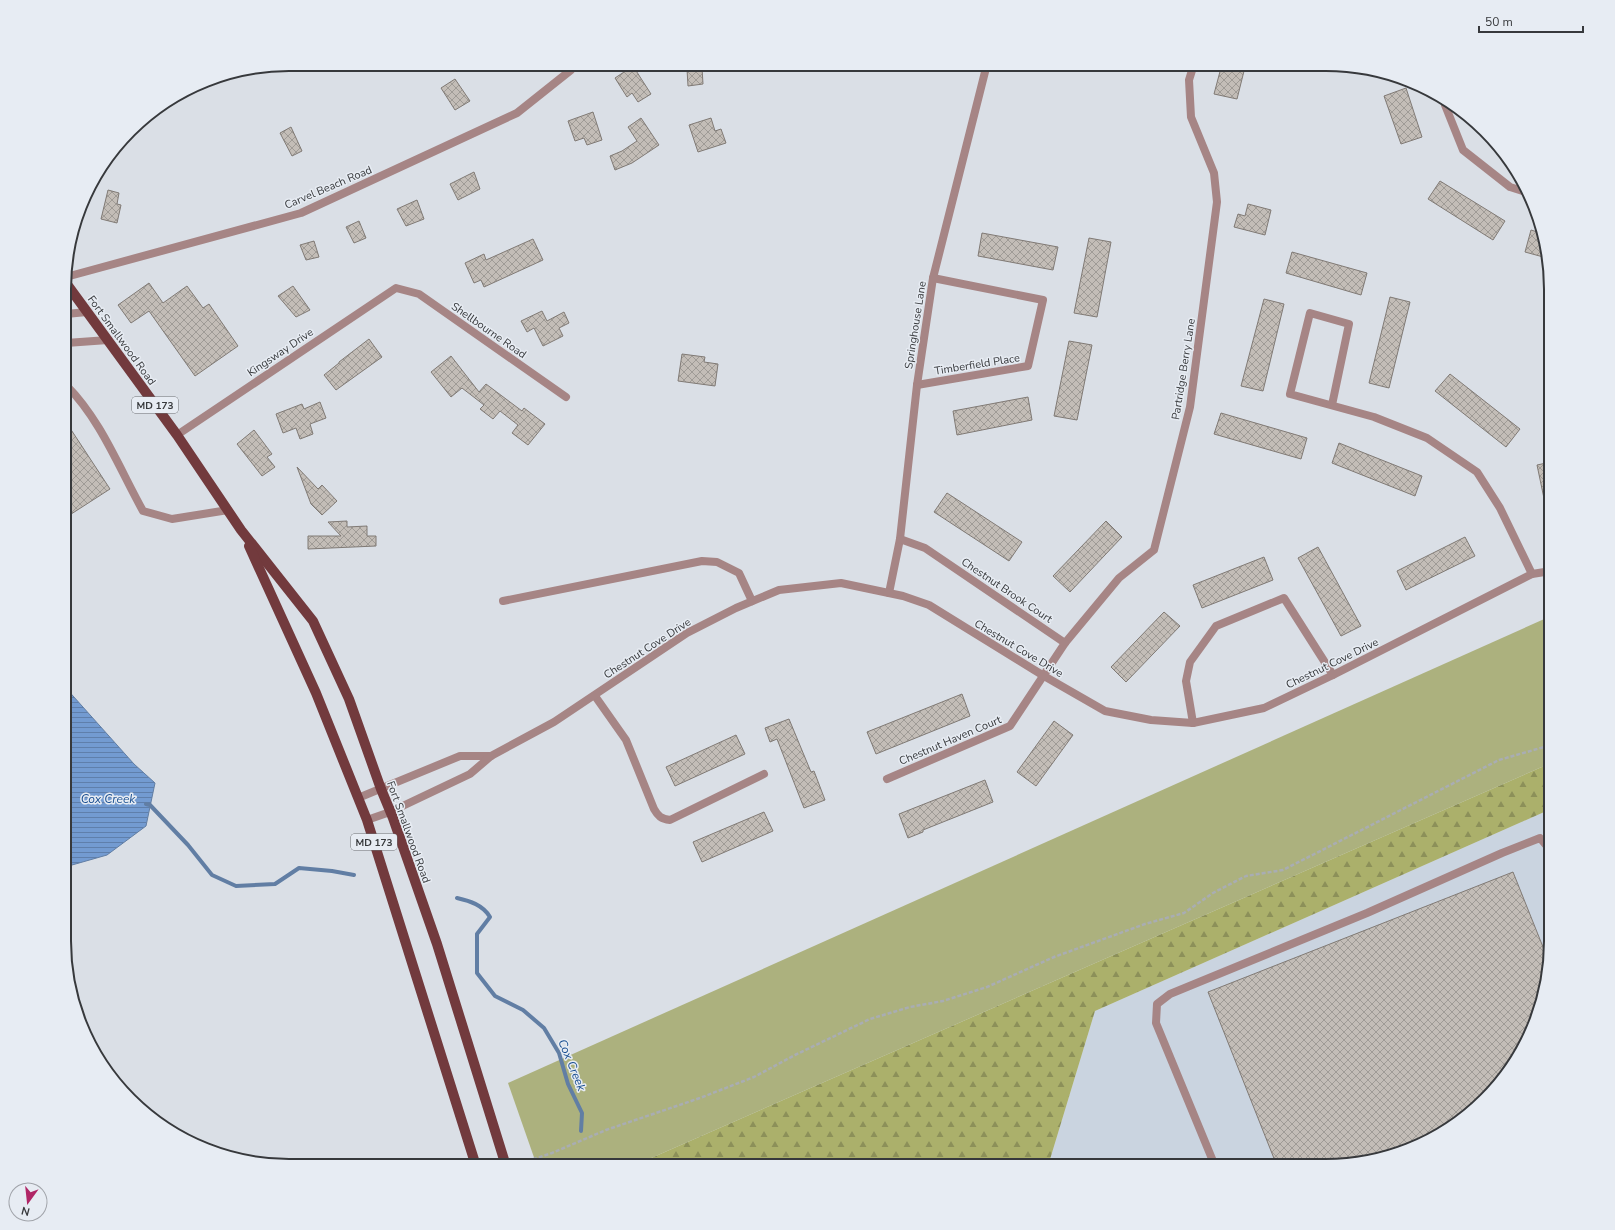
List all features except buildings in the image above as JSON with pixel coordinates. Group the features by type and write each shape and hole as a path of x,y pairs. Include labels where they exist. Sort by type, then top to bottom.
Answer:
{"main road":[{"name":"Fort Smallwood Road","path":"71,290 177,435 241,530 313,621 349,699 437,944 504,1159"},
{"name":"Fort Smallwood Road","path":"241,530 316,693 367,820 474,1159"}],"street":[{"name":"Carvel Beach Road","path":"71,276 301,213 517,113 570,71"},
{"name":"Springhouse Lane","path":"889,593 900,540 917,385 933,278 985,71"},
{"name":"Partridge Berry Lane","path":"1065,643 1119,578 1154,550 1190,407 1217,202 1214,173 1191,117 1189,80 1192,71"},
{"path":"1446,107 1463,150 1510,187 1521,191"},
{"name":"Timberfield Place","path":"917,385 1028,366 1043,300 933,278"},
{"name":"Shellbourne Road","path":"396,288 419,294 566,397"},
{"name":"Kingsway Drive","path":"177,435 396,288"},
{"path":"71,314 87,312"},
{"path":"1332,405 1349,324 1310,313 1290,394 1332,405 1374,416 1427,438 1477,472 1500,508 1532,574"},
{"path":"71,343 108,340"},
{"path":"71,390 77,396 103,434 143,511 172,519 228,510"},
{"name":"Chestnut Brook Court","path":"900,540 925,548 1065,643"},
{"path":"503,601 702,561 717,562 738,573 752,601"},
{"name":"Chestnut Cove Drive","path":"367,820 390,812 470,774 490,756 554,722 687,633 752,601 779,590 841,583 903,596 929,605 1044,676 1105,711 1151,720 1193,723 1264,708 1333,675 1532,574 1544,572"},
{"path":"1193,723 1186,681 1190,662 1216,626 1284,598 1333,675"},
{"path":"1044,676 1065,643"},
{"name":"Chestnut Haven Court","path":"887,779 1010,726 1044,676"},
{"path":"595,696 626,740 654,809 659,817 664,820 670,820 764,774"},
{"name":"Chestnut Cove Drive","path":"358,798 460,756 490,756"},
{"path":"1212,1159 1156,1023 1157,1004 1170,994 1367,913 1502,853 1540,838 1544,843"}],"path":[{"path":"535,1159 606,1130 700,1098 754,1077 807,1048 870,1019 910,1007 943,1001 987,987 1054,957 1146,924 1184,913 1213,892 1246,876 1283,870 1499,760 1544,747"}],"shaded area":[{"path":"1544,812 1544,956 1537,998 1527,1025 1515,1050 1490,1085 1459,1114 1423,1137 1383,1152 1341,1159 1050,1159 1095,1011"}],"green space":[{"path":"1544,619 1544,766 649,1159 535,1159 508,1083"},
{"path":"1544,766 1544,812 1095,1011 1050,1159 649,1159"}],"water":[{"name":"Cox Creek","path":"71,694 134,764 155,783 146,826 107,855 71,865"}],"waterway":[{"name":"Cox Creek","path":"146,804 150,805 188,845 212,875 236,886 275,884 299,868 354,875"},
{"name":"Cox Creek","path":"457,898 471,902 484,909 490,917 477,934 477,973 495,996 523,1010 544,1028 559,1053 568,1084 582,1113 581,1131"}]}
